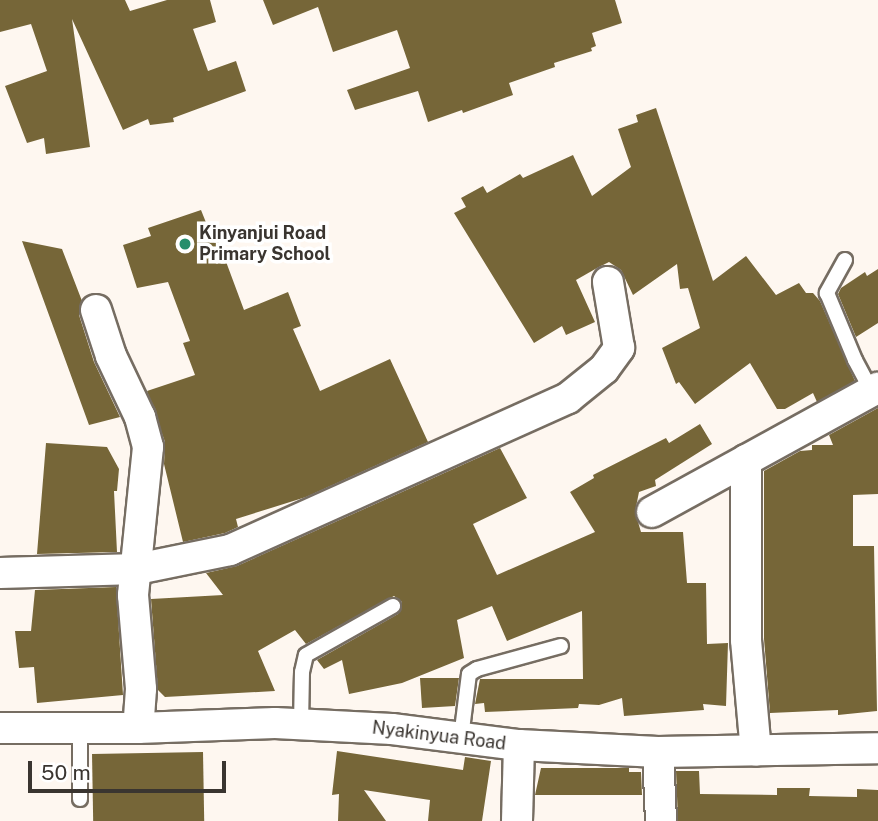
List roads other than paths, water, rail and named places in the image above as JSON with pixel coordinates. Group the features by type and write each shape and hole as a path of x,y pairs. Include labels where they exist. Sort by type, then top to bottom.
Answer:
{"street":[{"path":"0,573 137,569 230,550 568,398 604,369 619,348 608,282"},
{"path":"96,310 111,356 140,417 148,447 134,595 141,689 138,728"},
{"path":"652,512 875,390"},
{"path":"746,460 746,640 757,751"},
{"name":"Nyakinyua Road","path":"0,728 301,724 392,729 519,746 658,752 878,748"},
{"path":"517,821 519,746"},
{"path":"658,752 661,821"}],"lane":[{"path":"845,260 827,293 855,360 875,390"},
{"path":"301,724 302,672 306,654 393,606"},
{"path":"461,738 469,674 477,669 561,646"},
{"path":"79,799 80,728"}],"place":[{"name":"Kinyanjui Road Primary School","path":"185,244"}]}
